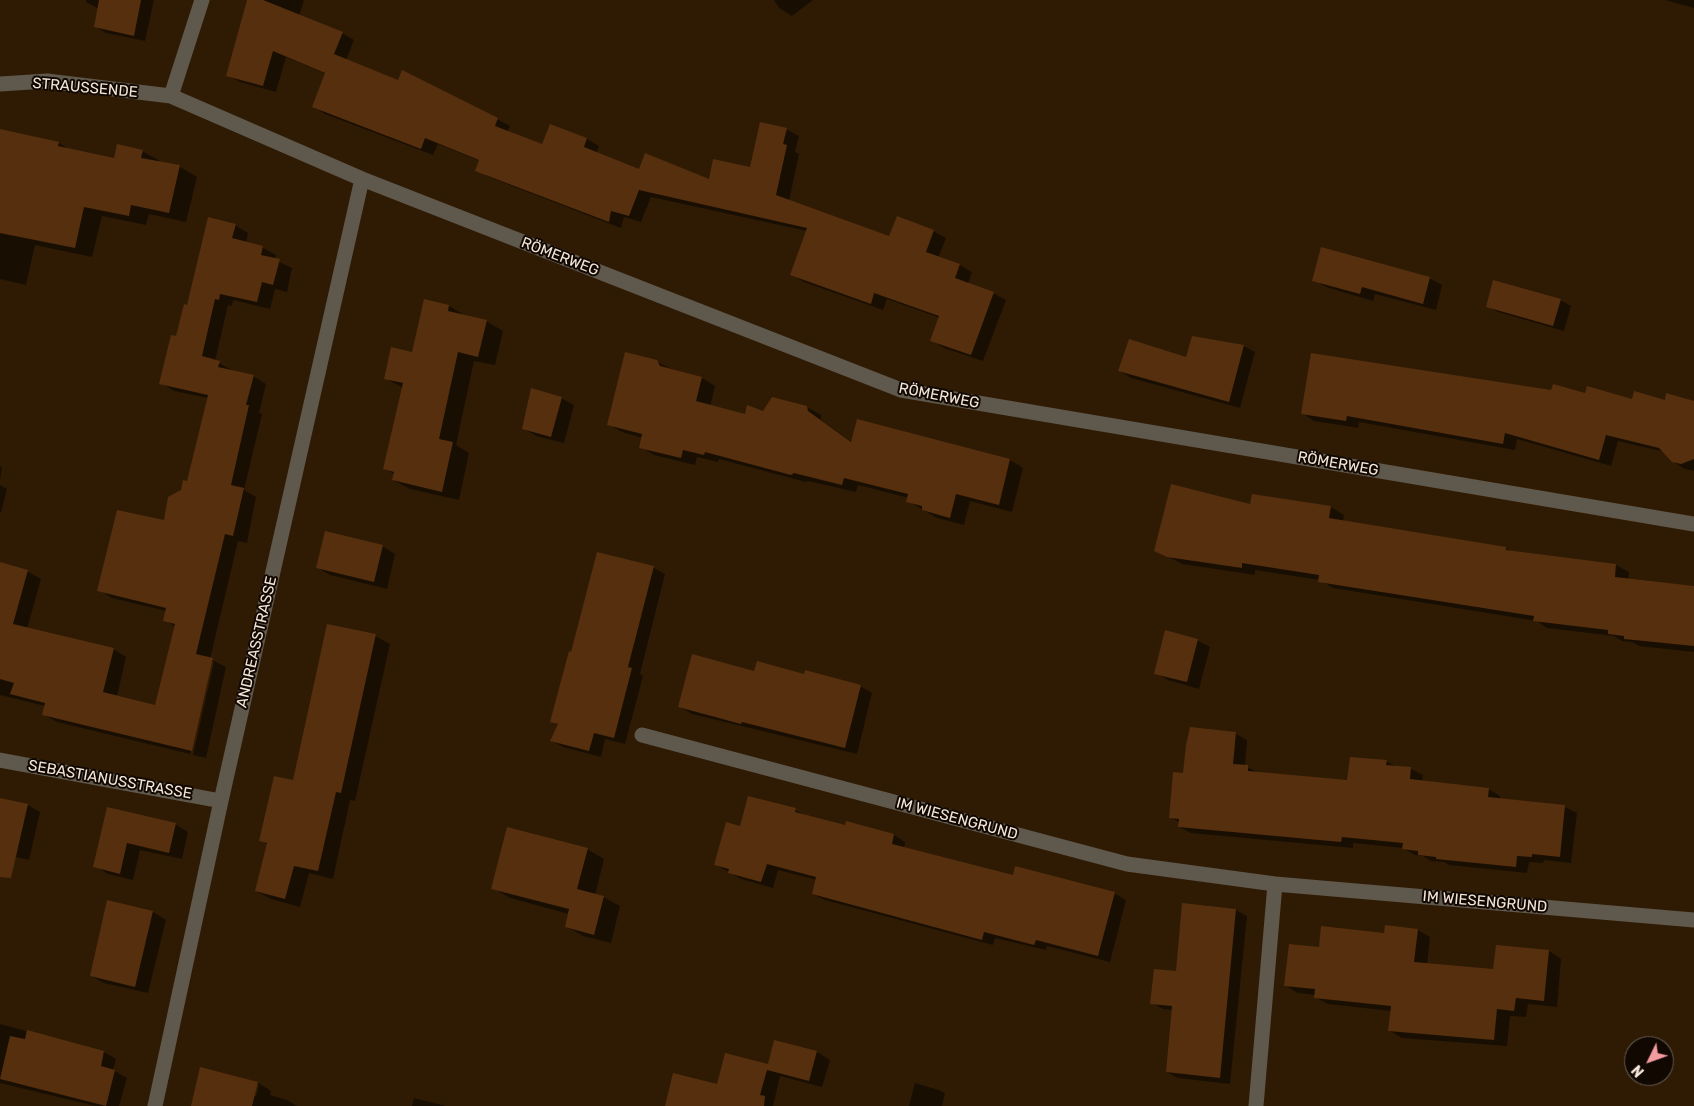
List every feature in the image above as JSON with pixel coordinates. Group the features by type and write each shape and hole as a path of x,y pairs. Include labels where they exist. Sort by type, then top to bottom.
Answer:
{"street":[{"path":"170,96 202,0"},
{"name":"STRAUSSENDE","path":"0,84 46,81 170,96"},
{"name":"RÖMERWEG","path":"170,96 362,179 901,390 1694,524"},
{"name":"ANDREASSTRASSE","path":"155,1106 221,801 362,179"},
{"name":"IM WIESENGRUND","path":"642,735 1127,864 1276,884 1694,920"},
{"name":"SEBASTIANUSSTRASSE","path":"0,760 221,801"},
{"path":"1256,1106 1276,884"}],"building":[{"path":"99,0 141,0 134,36 94,27"},
{"path":"247,0 263,0 343,32 334,54 398,80 402,70 498,118 495,126 542,144 550,124 587,138 584,147 639,169 645,153 709,179 713,159 750,167 760,122 787,128 783,144 787,145 776,195 889,236 897,216 934,230 926,252 960,264 955,278 994,292 971,355 930,341 939,316 874,293 871,304 790,275 807,228 639,190 629,216 611,211 609,222 475,171 479,160 425,138 421,149 312,107 325,73 273,51 263,86 226,76"},
{"path":"0,129 59,142 58,146 114,158 117,144 143,150 141,158 180,165 169,213 131,205 129,216 84,207 75,248 0,233"},
{"path":"208,217 236,224 232,238 263,246 261,255 280,259 273,285 262,282 257,302 220,294 219,300 215,299 202,356 220,361 218,367 254,375 246,405 249,405 231,485 244,488 233,536 225,534 196,654 213,658 192,751 42,715 45,703 10,694 14,683 0,679 0,562 28,570 13,624 114,648 103,692 155,705 175,624 163,621 166,608 97,591 117,510 164,520 168,497 181,490 183,480 187,481 208,395 159,384 171,335 176,336 184,304 187,305"},
{"path":"1321,247 1430,277 1423,304 1362,287 1360,294 1312,281"},
{"path":"1493,280 1561,299 1553,326 1486,307"},
{"path":"424,299 449,305 448,311 487,320 478,357 458,352 439,439 453,442 442,492 392,480 394,472 383,469 403,383 384,379 391,347 412,352"},
{"path":"1192,336 1244,345 1229,402 1118,371 1129,339 1186,357"},
{"path":"625,352 657,360 660,366 702,377 696,401 745,414 747,405 763,411 772,397 807,406 808,411 851,442 857,419 1010,459 999,505 956,494 950,518 922,510 922,506 906,502 908,494 844,478 842,485 794,473 791,475 705,452 704,455 683,450 681,458 639,448 642,434 607,425"},
{"path":"1311,353 1551,390 1553,384 1585,393 1587,386 1632,399 1634,391 1665,400 1666,393 1694,401 1694,459 1681,464 1672,462 1659,448 1606,435 1599,460 1505,433 1503,444 1347,416 1346,421 1301,414"},
{"path":"531,388 562,397 551,437 522,429"},
{"path":"1171,484 1250,504 1252,494 1331,506 1329,518 1506,547 1506,550 1616,564 1615,577 1694,586 1694,646 1624,639 1624,636 1608,634 1608,630 1533,621 1534,616 1318,582 1319,575 1242,563 1242,568 1167,557 1154,551"},
{"path":"325,531 383,545 374,582 316,568"},
{"path":"597,552 654,566 628,667 632,668 614,738 594,733 589,751 550,741 558,724 550,722 569,651 571,652"},
{"path":"327,624 376,634 341,793 336,792 318,871 294,866 285,899 255,891 267,843 259,841 274,776 293,780"},
{"path":"1165,630 1198,639 1187,682 1154,674"},
{"path":"692,654 754,671 757,661 804,674 805,670 861,685 845,748 678,707"},
{"path":"1190,727 1236,732 1233,764 1248,765 1248,771 1347,780 1350,757 1387,760 1386,765 1411,767 1410,779 1489,788 1488,797 1565,805 1560,857 1532,854 1532,857 1517,856 1516,867 1436,859 1436,857 1418,855 1418,851 1402,849 1403,843 1342,837 1341,842 1178,827 1179,819 1169,818 1173,772 1183,773"},
{"path":"748,796 796,808 795,812 845,825 846,821 894,834 892,844 1013,875 1015,866 1115,892 1098,956 1036,940 1034,945 984,932 982,940 812,894 816,877 767,864 761,882 728,873 729,869 714,865 726,822 740,826"},
{"path":"0,798 28,804 11,878 0,877"},
{"path":"107,807 176,823 169,853 127,843 120,874 93,867"},
{"path":"507,827 588,848 577,889 604,896 594,935 565,927 569,909 491,889"},
{"path":"107,900 153,911 135,987 90,976"},
{"path":"1182,903 1236,909 1220,1078 1166,1072 1172,1006 1150,1004 1154,969 1176,971"},
{"path":"1385,925 1418,929 1414,962 1493,969 1496,945 1549,950 1544,1001 1516,998 1514,1011 1497,1009 1494,1040 1388,1031 1391,1006 1314,998 1315,989 1284,986 1289,944 1319,947 1321,926 1384,933"},
{"path":"27,1030 104,1051 101,1066 115,1070 106,1106 0,1079 10,1036 25,1039"},
{"path":"774,1040 817,1051 809,1081 767,1070 760,1095 765,1096 764,1106 665,1106 673,1073 717,1084 725,1053 768,1064"},
{"path":"200,1067 258,1082 252,1106 191,1106"}]}
